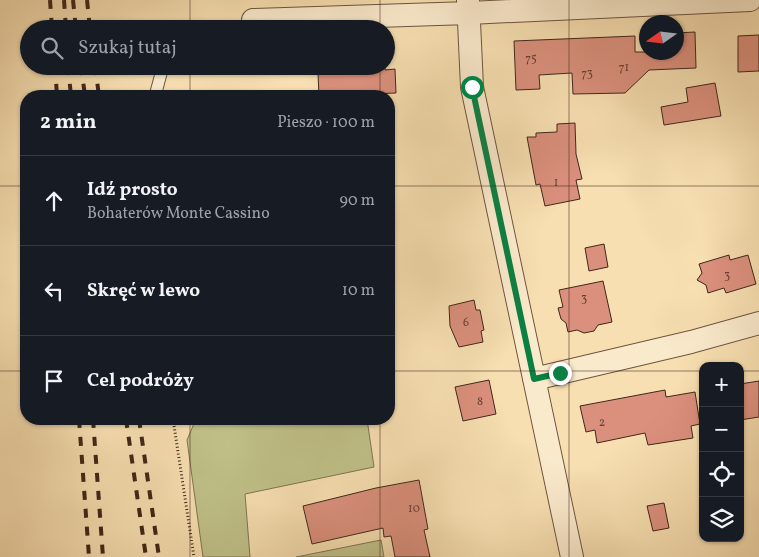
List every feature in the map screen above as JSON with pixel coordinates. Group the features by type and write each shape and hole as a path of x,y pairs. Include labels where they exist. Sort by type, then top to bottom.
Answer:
{"street":[{"path":"279,20 468,7 750,0"},
{"path":"468,7 472,87 572,557"},
{"path":"534,379 692,342 759,323"}],"lane":[{"path":"157,90 161,75"}],"path":[{"path":"175,425 194,557"}],"green space":[{"path":"193,425 368,425 374,467 245,494 250,557 203,557 187,440"},
{"path":"381,540 384,557 296,557"}],"building":[{"path":"695,32 696,68 649,70 625,93 573,94 572,73 539,75 540,89 516,90 514,41 635,36 635,52 639,52 639,60 684,60 684,33"},
{"path":"759,35 759,71 738,72 738,36"},
{"path":"395,69 396,93 395,90 319,90 318,75 395,75"},
{"path":"715,83 721,116 664,125 661,107 688,102 686,88"},
{"path":"575,123 576,154 582,179 576,180 580,199 545,206 540,184 536,185 527,137 536,137 536,133 557,132 557,124"},
{"path":"604,244 608,267 589,271 585,248"},
{"path":"729,255 730,260 748,255 756,284 726,293 724,288 708,293 706,285 697,280 702,273 699,264"},
{"path":"603,281 612,322 598,325 594,331 584,333 577,330 568,332 566,323 561,319 558,308 563,307 559,290"},
{"path":"474,300 476,310 480,310 484,330 481,331 483,342 459,347 450,326 449,306"},
{"path":"489,380 496,414 463,421 455,387"},
{"path":"759,381 759,417 744,419 744,383"},
{"path":"665,390 666,397 695,392 699,424 691,426 693,438 648,445 645,433 597,443 595,430 586,432 580,406"},
{"path":"419,480 428,529 424,530 430,557 395,557 391,536 384,537 383,528 312,544 303,506 376,488"},
{"path":"664,503 669,528 653,531 647,506"}],"railway":[{"path":"50,0 51,20"},
{"path":"64,0 65,20"},
{"path":"73,0 75,20"},
{"path":"87,0 89,20"},
{"path":"56,75 57,90"},
{"path":"69,75 70,90"},
{"path":"82,75 84,90"},
{"path":"96,75 98,90"},
{"path":"79,425 89,557"},
{"path":"93,425 103,557"},
{"path":"127,425 146,557"},
{"path":"140,425 159,557"}],"route":[{"path":"472,87 534,379 560,373"}]}
